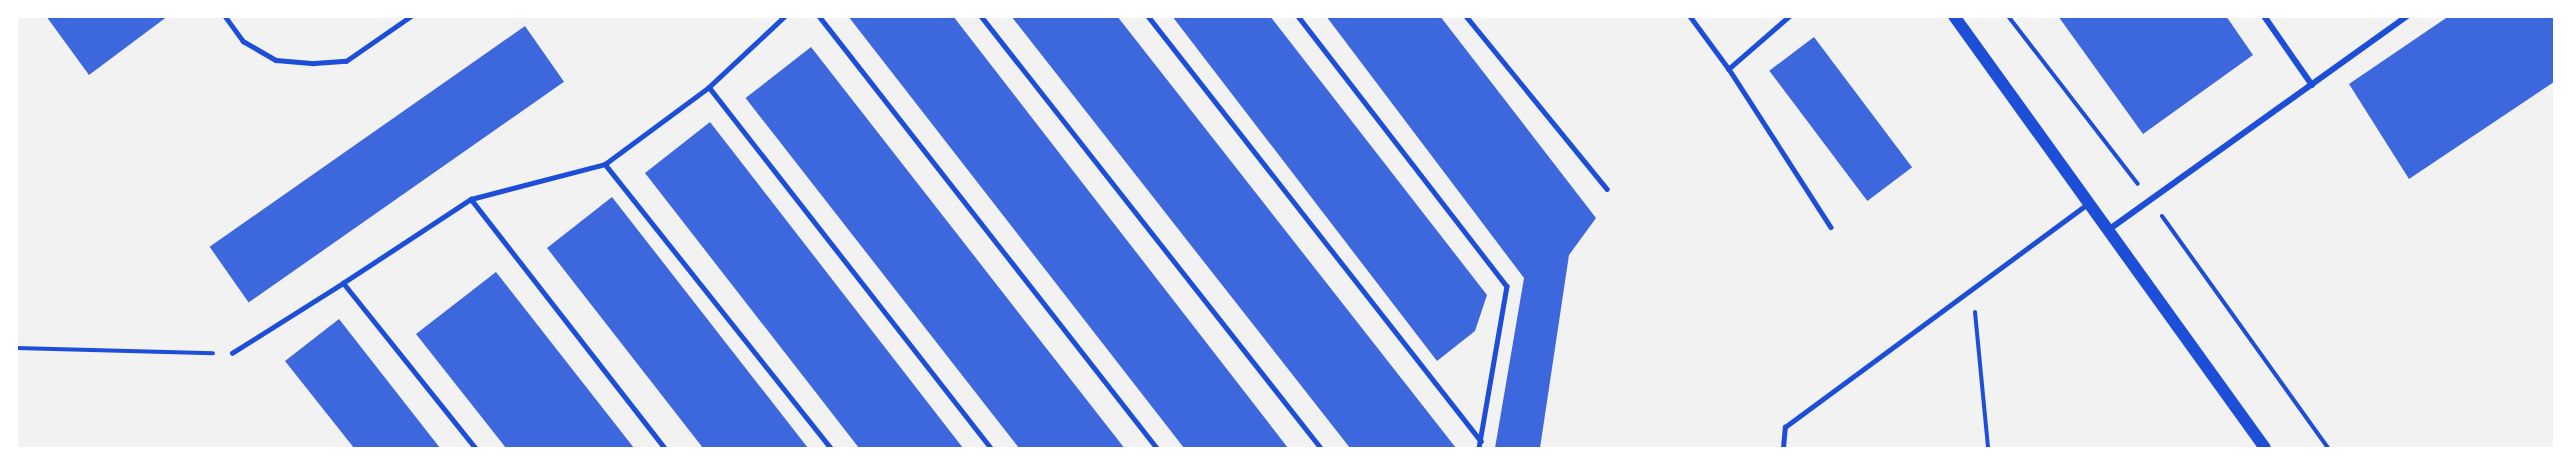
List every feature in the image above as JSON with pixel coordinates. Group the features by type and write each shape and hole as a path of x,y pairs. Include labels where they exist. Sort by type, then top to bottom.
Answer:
{"main road":[{"path":"1954,16 2091,200 2265,448"}],"street":[{"path":"2264,16 2312,85"},
{"path":"2111,228 2407,16"}],"lane":[{"path":"225,16 243,41 276,60 314,63 346,62 411,16"},
{"path":"232,353 471,199 605,164 709,87 785,16"},
{"path":"819,16 1158,448"},
{"path":"981,16 1321,448"},
{"path":"1148,16 1481,441"},
{"path":"1298,16 1507,286 1479,448"},
{"path":"1466,16 1607,189"},
{"path":"1690,16 1729,69 1831,227"},
{"path":"1729,69 1790,16"},
{"path":"709,87 991,448"},
{"path":"605,164 831,448"},
{"path":"471,199 665,448"},
{"path":"1783,448 1785,427 2091,200"},
{"path":"343,283 474,448"}],"path":[{"path":"2007,16 2151,200 2328,448"},
{"path":"1973,288 1988,448"},
{"path":"16,348 232,353"}],"building":[{"path":"46,16 168,16 89,75"},
{"path":"848,16 953,16 1288,448 1184,448"},
{"path":"1011,16 1117,16 1456,448 1350,448"},
{"path":"1172,16 1270,16 1487,295 1475,331 1437,361"},
{"path":"1326,16 1440,16 1596,218 1569,255 1540,448 1495,448 1524,278"},
{"path":"2058,16 2226,16 2253,55 2143,134"},
{"path":"2449,16 2554,16 2554,82 2409,179 2349,84"},
{"path":"525,26 564,82 249,303 210,247"},
{"path":"1814,37 1912,167 1867,201 1769,71"},
{"path":"811,47 1124,447 1019,448 746,98"},
{"path":"710,122 963,448 859,448 645,173"},
{"path":"612,197 808,448 703,448 547,248"},
{"path":"496,272 634,448 506,448 416,334"},
{"path":"339,319 440,448 354,448 285,361"}]}
